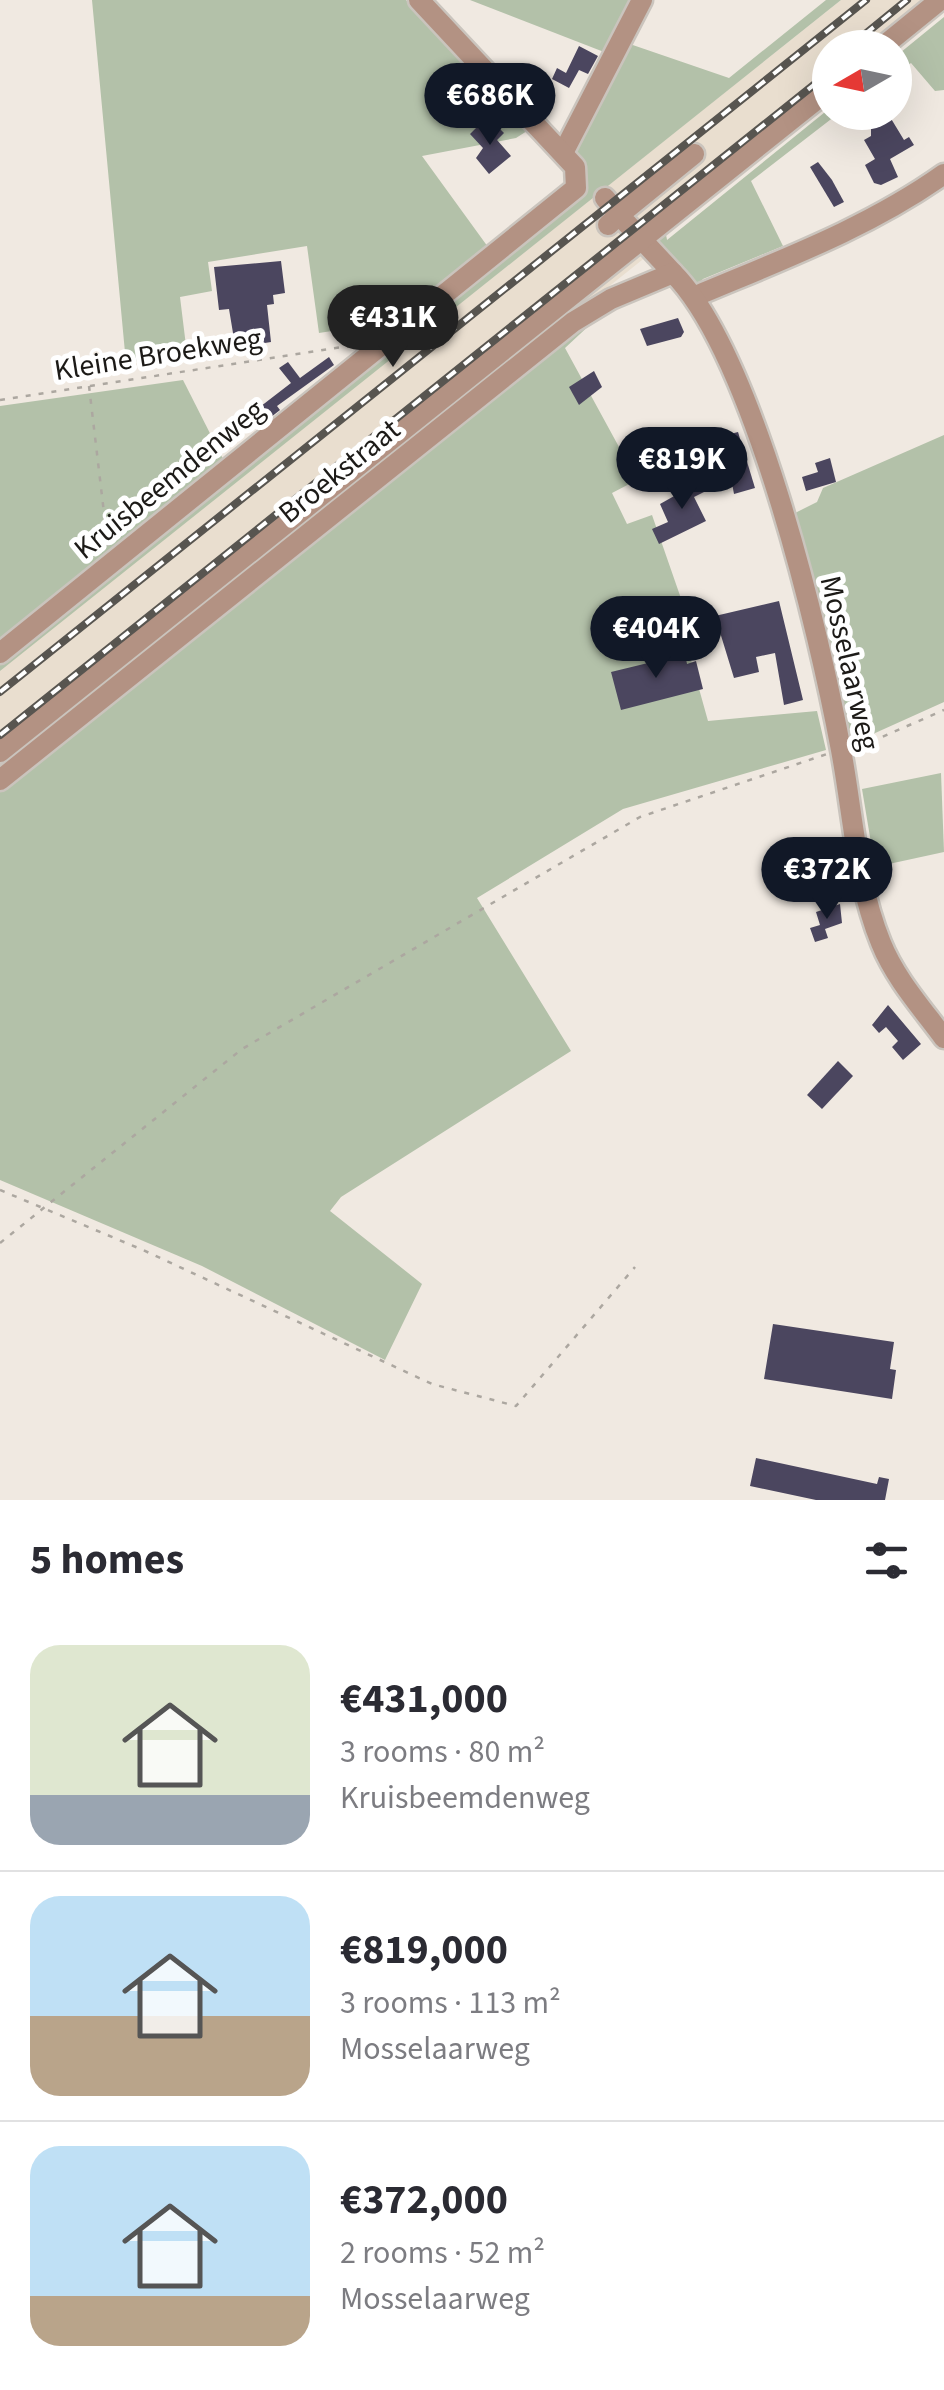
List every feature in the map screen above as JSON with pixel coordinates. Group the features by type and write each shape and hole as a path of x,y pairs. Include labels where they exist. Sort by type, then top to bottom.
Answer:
{"street":[{"path":"419,0 563,153 642,0"},
{"path":"903,30 940,0"},
{"path":"0,752 812,103"},
{"name":"Kruisbeemdenweg","path":"0,652 571,194 578,177 563,153"},
{"path":"613,220 694,154"},
{"path":"605,198 613,220 696,296 900,206 944,174"},
{"name":"Broekstraat","path":"0,780 574,322 611,299 673,273"},
{"name":"Mosselaarweg","path":"696,296 743,396 770,476 841,750 865,892 880,943 897,976 944,1038"}],"path":[{"name":"Kleine Broekweg","path":"0,400 338,347 382,346"},
{"path":"89,385 98,485 114,562"},
{"path":"0,1243 242,1049 640,816 862,746 944,710"},
{"path":"0,1190 432,1384 516,1406 635,1267"}],"shaded area":[{"path":"841,0 944,0 944,11 912,37 912,30 812,30 812,117 666,235 667,240 0,774 0,660 188,520"}],"green space":[{"path":"92,0 406,0 527,131 516,138 422,156 488,247 396,321 319,333 307,246 208,262 212,291 180,297 187,354 126,363"},
{"path":"470,0 630,0 604,52"},
{"path":"826,0 841,0 0,671 0,657 575,195 574,153 624,42 729,78"},
{"path":"944,17 944,90 935,91 912,64 912,43"},
{"path":"812,99 812,117 666,235 667,240 812,123 812,130 817,130 751,181 783,246 703,279 696,287 646,239"},
{"path":"595,320 565,348 637,480 612,493 627,524 652,515 701,656 691,660 708,721 817,711 826,750 623,809 477,898 571,1051 341,1197 330,1211 422,1284 385,1360 202,1266 0,1180 0,784 563,334"},
{"path":"183,380 223,459 0,639 0,406"},
{"path":"944,435 944,702 853,743 793,514 817,502 823,488"},
{"path":"941,773 944,852 875,867 862,789"}],"building":[{"path":"579,46 598,56 588,74 579,70 569,88 552,79 557,68 566,73"},
{"path":"480,124 488,133 496,125 504,133 497,140 511,156 489,174 476,158 483,148 470,134"},
{"path":"871,130 898,130 904,140 909,137 914,145 890,159 898,177 881,185 874,183 865,165 875,159 864,140 871,136"},
{"path":"818,162 844,202 834,207 810,167"},
{"path":"281,261 285,293 273,295 274,304 267,305 271,342 240,347 239,338 234,339 229,309 219,310 214,267"},
{"path":"678,318 684,332 681,337 647,346 640,329"},
{"path":"329,357 334,365 277,406 280,410 261,425 252,413 291,383 279,368 288,362 300,378"},
{"path":"594,371 602,387 579,405 569,387"},
{"path":"738,432 755,488 734,494 723,436"},
{"path":"830,458 836,482 806,491 802,477 818,472 815,463"},
{"path":"708,477 712,488 694,497 706,521 659,544 652,529 668,522 660,504"},
{"path":"779,601 803,700 784,705 775,653 756,657 759,672 734,678 715,616"},
{"path":"685,654 687,664 696,661 703,689 621,710 611,672"},
{"path":"840,904 842,923 825,929 828,938 815,942 810,928 820,925 816,912"},
{"path":"888,1005 921,1044 903,1060 892,1047 898,1041 886,1027 879,1033 872,1025"},
{"path":"838,1061 853,1076 822,1109 807,1095"},
{"path":"773,1324 894,1342 890,1369 896,1370 892,1399 764,1379"},
{"path":"756,1458 877,1484 879,1477 889,1479 885,1500 816,1500 750,1486"}],"railway":[{"path":"0,692 866,0"},
{"path":"870,30 907,0"},
{"path":"0,735 812,86"}]}
